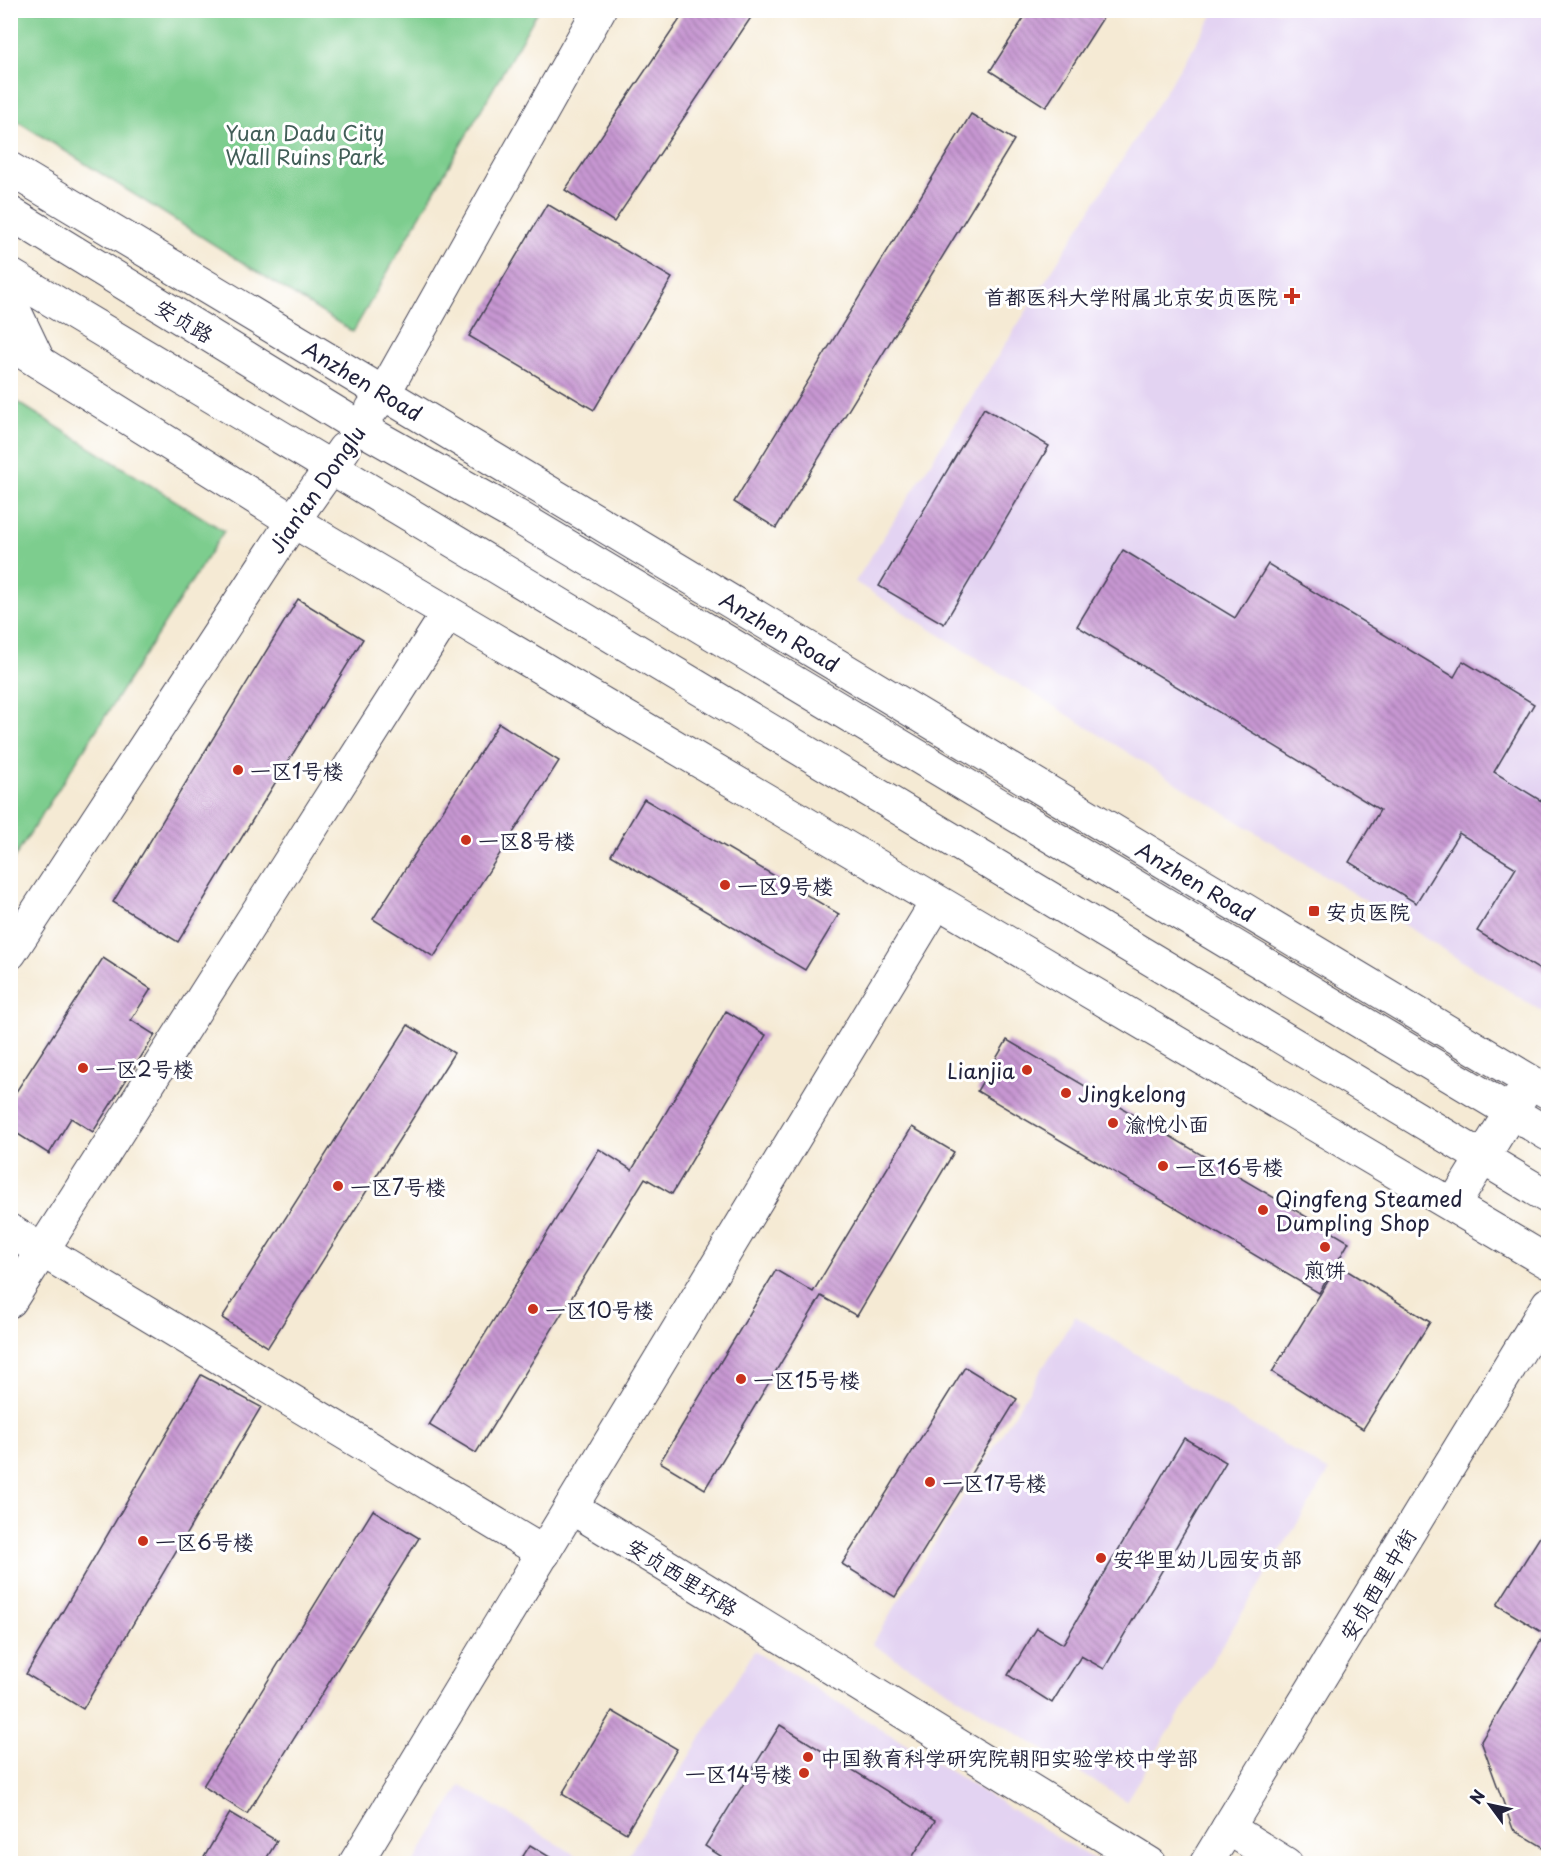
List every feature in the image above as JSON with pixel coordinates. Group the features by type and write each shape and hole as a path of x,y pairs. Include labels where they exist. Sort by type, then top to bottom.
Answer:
{"street":[{"name":"Jian'an Donglu","path":"10,953 292,521 384,393 599,10"},
{"name":"Anzhen Road","path":"10,169 1539,1087"},
{"name":"安贞路","path":"10,213 359,427"},
{"path":"10,275 1548,1197"},
{"path":"10,301 39,362"},
{"path":"10,344 292,521 1454,1204 1548,1262"},
{"name":"Anzhen Road","path":"359,427 515,514 1548,1134"},
{"path":"10,1301 448,613"},
{"path":"355,1863 937,902"},
{"path":"1454,1204 1511,1111 1539,1087"},
{"path":"10,1231 543,1552"},
{"name":"安贞西里中街","path":"1206,1863 1548,1304"},
{"name":"安贞西里环路","path":"571,1508 1150,1863"},
{"path":"1228,1828 1286,1863"}],"shaded area":[{"name":"首都医科大学附属北京安贞医院","path":"1216,11 1548,11 1548,1015 855,582"},
{"name":"安华里幼儿园安贞部","path":"1075,1316 1329,1472 1126,1801 872,1644"},
{"name":"中国教育科学研究院朝阳实验学校中学部","path":"754,1651 1099,1863 623,1864"},
{"path":"461,1785 589,1863 413,1864"}],"green space":[{"name":"Yuan Dadu City Wall Ruins Park","path":"10,11 538,11 353,332 11,117"},
{"path":"11,398 224,531 11,863"}],"building":[{"path":"686,10 756,10 614,222 565,190"},
{"path":"1029,10 1108,10 1046,107 990,71"},
{"path":"971,114 1014,140 776,528 734,502"},
{"path":"547,204 672,278 594,410 469,336"},
{"path":"984,408 1049,446 944,624 879,586"},
{"path":"1123,550 1235,618 1268,564 1454,677 1463,661 1534,704 1494,772 1548,805 1548,975 1477,931 1516,868 1459,833 1416,903 1349,862 1380,810 1077,626"},
{"name":"一区1号楼","path":"298,599 363,639 178,942 113,902"},
{"name":"一区8号楼","path":"499,723 559,761 434,957 373,919"},
{"name":"一区9号楼","path":"644,799 839,914 805,970 611,855"},
{"name":"一区2号楼","path":"103,958 151,989 131,1020 155,1035 93,1132 71,1118 49,1154 10,1129 10,1101"},
{"name":"一区10号楼","path":"726,1011 766,1035 672,1194 645,1178 476,1453 429,1425 599,1149 632,1170"},
{"name":"一区7号楼","path":"408,1025 454,1053 268,1347 222,1318"},
{"name":"一区16号楼","path":"1007,1040 1349,1242 1319,1293 977,1091"},
{"path":"912,1127 954,1152 857,1316 821,1296 705,1489 660,1462 776,1270 813,1292"},
{"path":"1338,1265 1430,1322 1363,1429 1272,1372"},
{"name":"一区17号楼","path":"965,1367 1017,1399 895,1597 842,1564"},
{"name":"一区6号楼","path":"201,1375 261,1407 83,1709 26,1674"},
{"path":"1184,1438 1226,1462 1104,1669 1081,1656 1052,1703 1008,1675 1037,1628 1063,1644"},
{"path":"373,1510 419,1538 247,1814 203,1786"},
{"path":"1548,1524 1548,1850 1513,1829 1481,1741 1545,1634 1497,1605"},
{"path":"612,1711 677,1749 626,1833 562,1794"},
{"name":"一区14号楼","path":"780,1725 935,1821 908,1864 733,1864 705,1846"},
{"path":"230,1813 277,1841 263,1864 200,1864"},
{"path":"530,1845 561,1864 518,1864"}],"place":[{"name":"首都医科大学附属北京安贞医院","path":"1292,296"},
{"name":"一区1号楼","path":"238,770"},
{"name":"一区8号楼","path":"466,840"},
{"name":"一区9号楼","path":"725,885"},
{"name":"安贞医院","path":"1314,911"},
{"name":"一区2号楼","path":"83,1068"},
{"name":"Lianjia","path":"1027,1070"},
{"name":"Jingkelong","path":"1066,1093"},
{"name":"渝悦小面","path":"1113,1123"},
{"name":"一区16号楼","path":"1163,1166"},
{"name":"一区7号楼","path":"338,1186"},
{"name":"Qingfeng Steamed Dumpling Shop","path":"1263,1210"},
{"name":"煎饼","path":"1325,1247"},
{"name":"一区10号楼","path":"533,1309"},
{"name":"一区15号楼","path":"741,1379"},
{"name":"一区17号楼","path":"930,1482"},
{"name":"一区6号楼","path":"143,1541"},
{"name":"安华里幼儿园安贞部","path":"1101,1558"},
{"name":"中国教育科学研究院朝阳实验学校中学部","path":"808,1757"},
{"name":"一区14号楼","path":"804,1773"}]}
